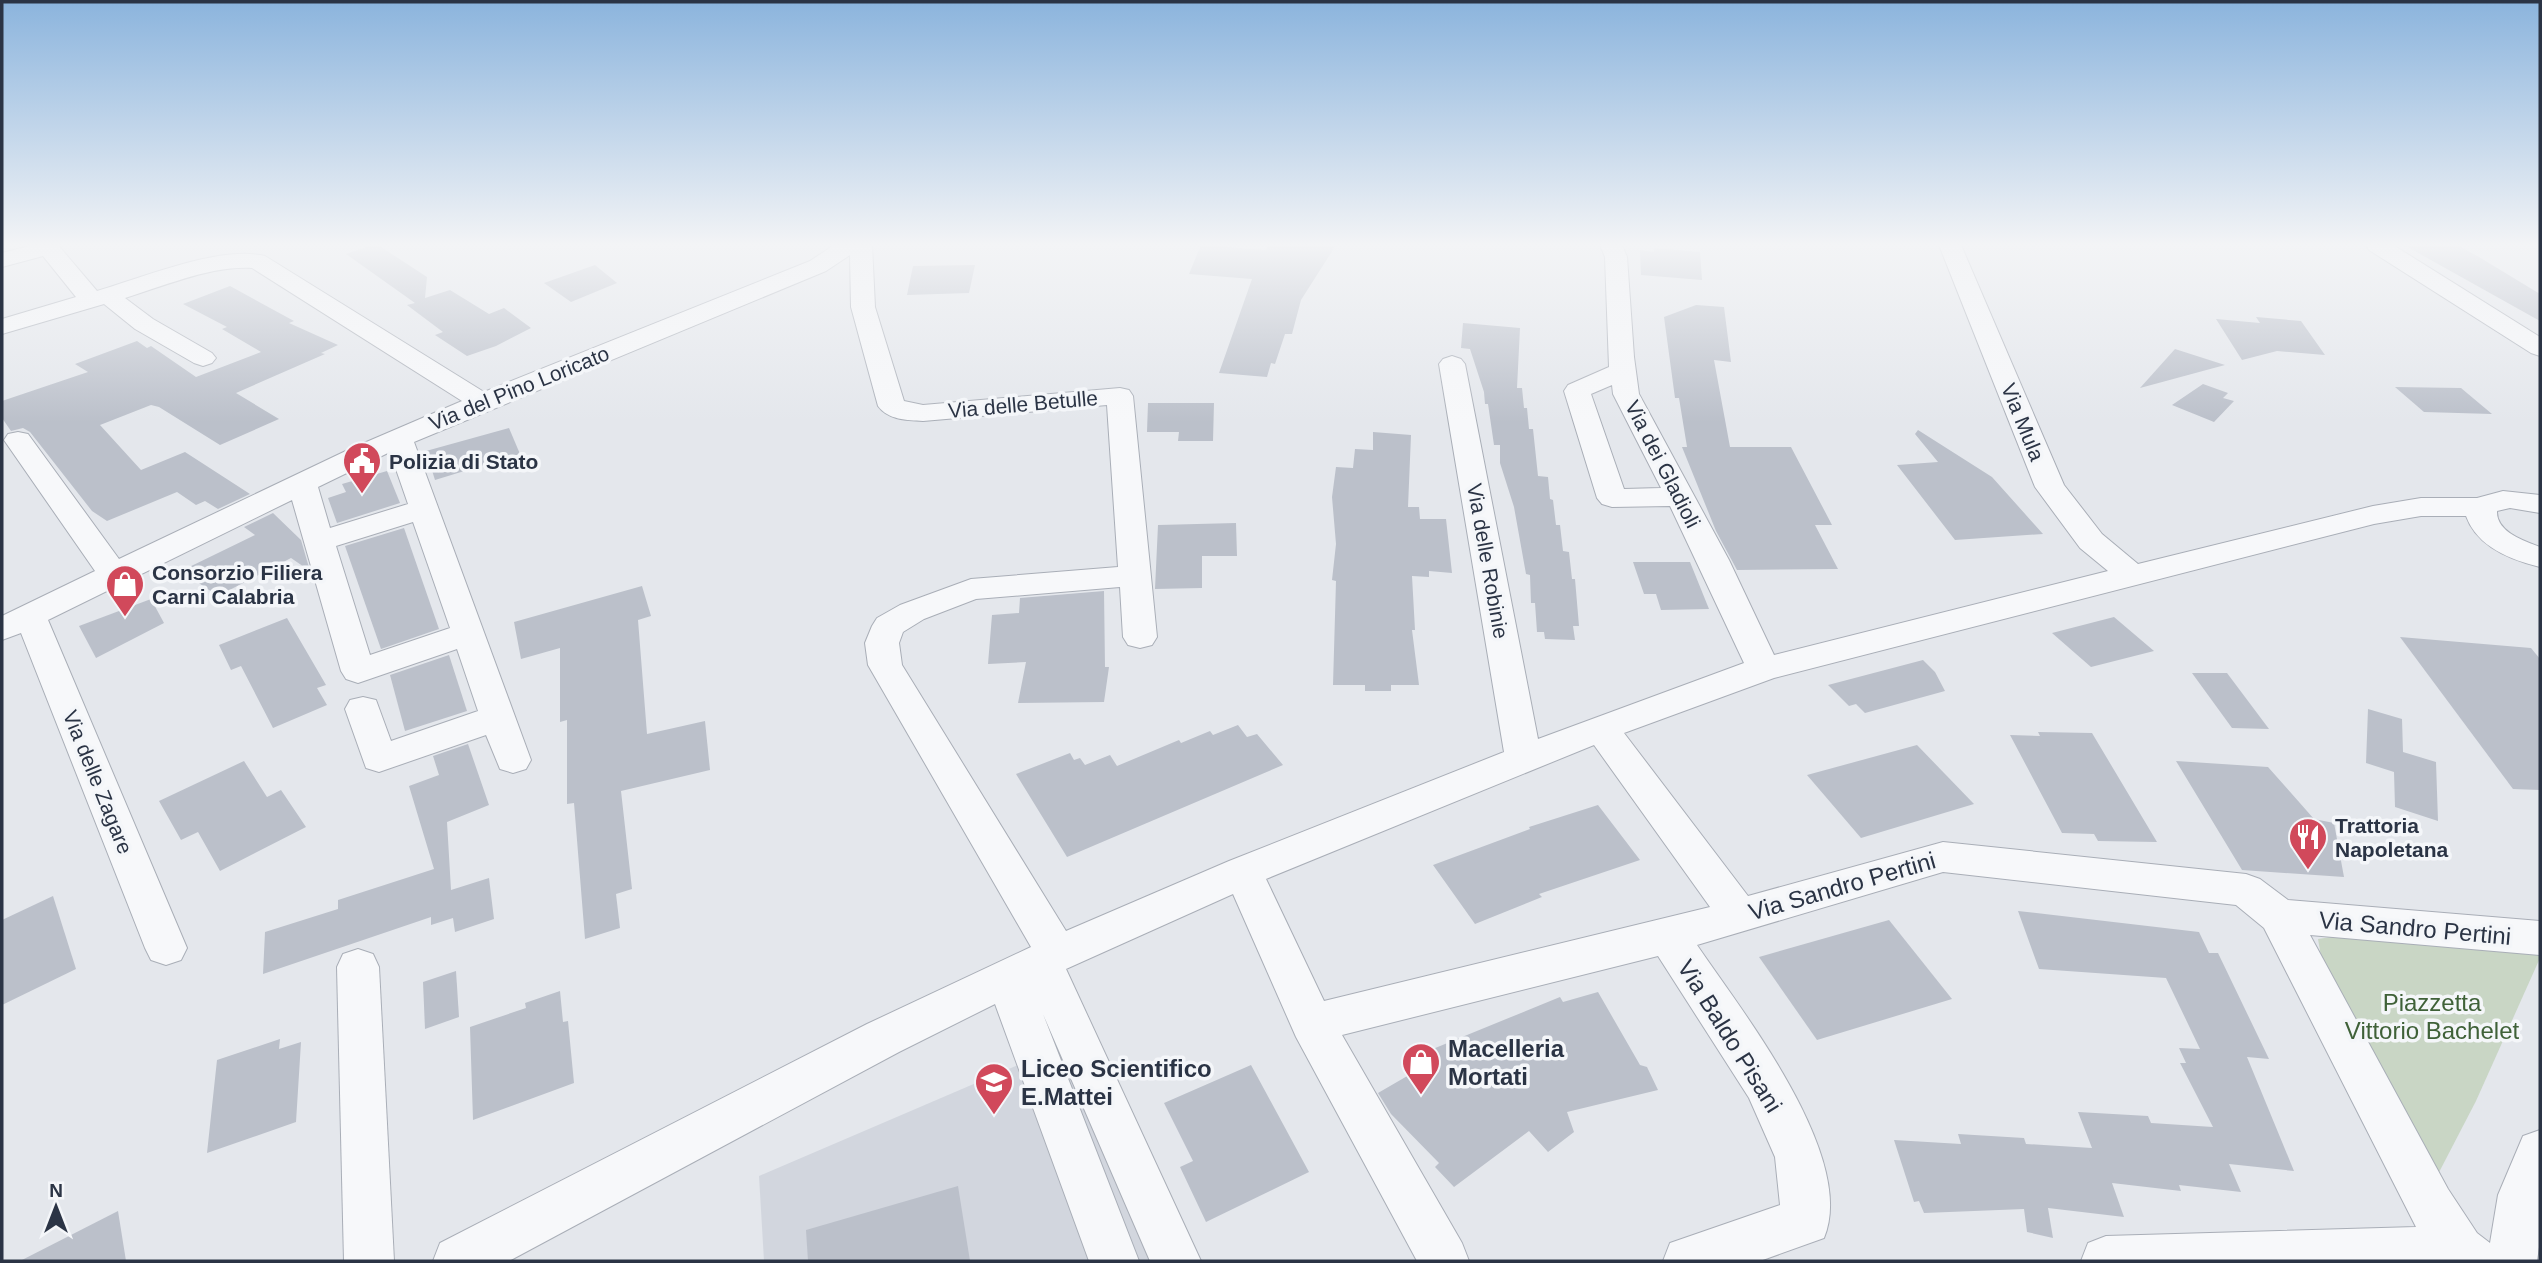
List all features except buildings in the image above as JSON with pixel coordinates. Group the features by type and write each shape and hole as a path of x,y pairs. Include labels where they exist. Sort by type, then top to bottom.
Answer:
{"street":[{"path":"2,327 83,304"},
{"path":"109,304 203,358"},
{"path":"326,304 482,402"},
{"name":"Via del Pino Loricato","path":"16,622 400,438 482,402 726,304"},
{"name":"Via delle Betulle","path":"863,304 892,406 905,412 923,413 1120,396 1140,637"},
{"name":"Via dei Gladioli","path":"1620,304 1626,394 1713,560 1764,669"},
{"name":"Via Mula","path":"1974,304 2050,487 2091,541 2132,575"},
{"path":"2470,304 2540,348"},
{"name":"Via delle Robinie","path":"1452,364 1523,759"},
{"path":"1623,370 1577,391 1612,498 1679,497"},
{"path":"400,438 513,760"},
{"path":"18,440 115,576"},
{"path":"302,484 358,671 468,634"},
{"path":"2530,554 2483,524 2479,514 2482,507 2491,501 2534,499"},
{"path":"458,1261 883,1038 1035,965 1244,872 1601,728 1764,669 2132,575 2372,515 2421,507 2482,507"},
{"path":"319,541 426,508"},
{"path":"2372,515 2437,523 2530,554"},
{"path":"1135,576 971,589 912,612 889,626 882,643 885,665 1035,965 1176,1261"},
{"name":"Via delle Zagare","path":"16,622 166,948"},
{"path":"363,709 379,759 497,718"},
{"path":"1601,728 1739,915"},
{"name":"Via Sandro Pertini","path":"1312,1023 1668,936 1943,857 2246,890 2278,916 2540,938"},
{"path":"1244,872 1312,1023 1444,1261"},
{"path":"2278,916 2431,1206 2466,1256"},
{"name":"Via Baldo Pisani","path":"1668,936 1766,1085 1799,1157 1806,1221 1688,1261"},
{"path":"1035,965 1114,1261"},
{"path":"358,967 369,1261"},
{"path":"2512,1261 2522,1195 2540,1152"},
{"path":"2106,1261 2466,1256"}],"shaded area":[{"name":"Liceo Scientifico E.Mattei","path":"1060,1047 1154,1261 764,1261 759,1176"}],"green space":[{"name":"Piazzetta Vittorio Bachelet","path":"2344,935 2540,952 2540,958 2476,1101 2435,1180 2323,968 2318,939"}],"place":[{"name":"Polizia di Stato","path":"362,495"},
{"name":"Consorzio Filiera Carni Calabria","path":"125,618"},
{"name":"Trattoria Napoletana","path":"2308,871"},
{"name":"Macelleria Mortati","path":"1421,1096"},
{"name":"Liceo Scientifico E.Mattei","path":"994,1116"}]}
